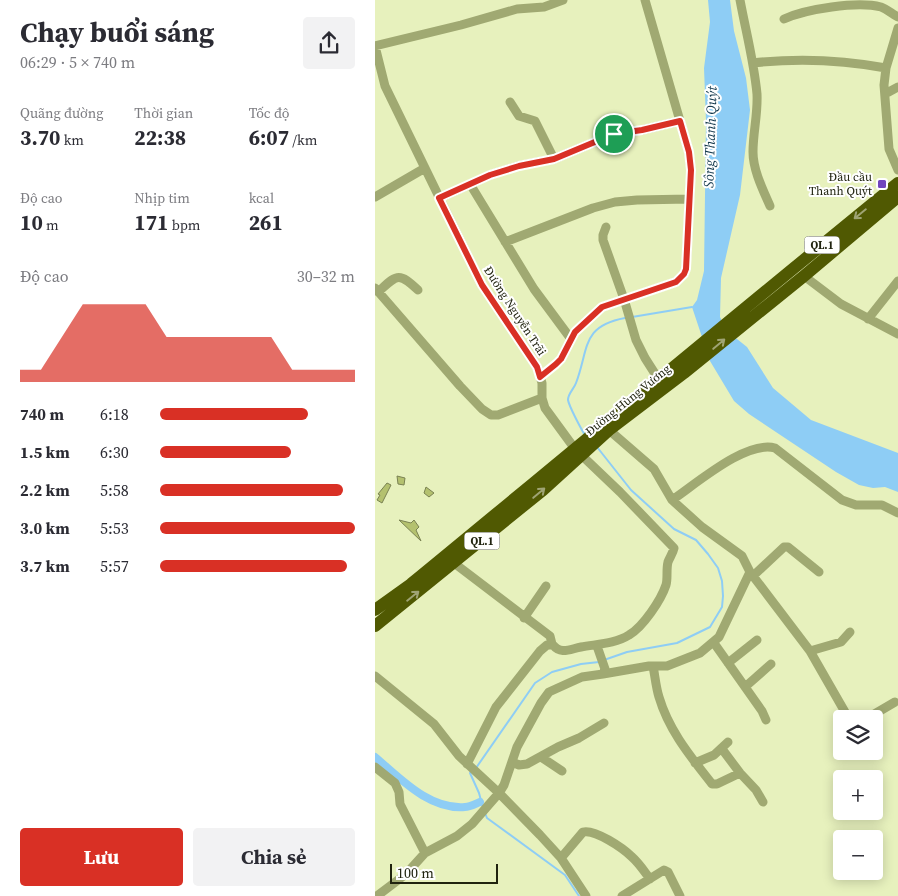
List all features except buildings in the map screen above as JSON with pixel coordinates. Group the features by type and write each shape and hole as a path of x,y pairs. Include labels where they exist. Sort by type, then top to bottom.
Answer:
{"highway":[{"name":"Đường Hùng Vương","path":"602,433 750,311 898,183"},
{"name":"Đường Hùng Vương","path":"750,311 804,276 898,197"},
{"name":"Đường Hùng Vương","path":"375,626 454,563 581,453 659,380 681,368"},
{"name":"Đường Hùng Vương","path":"375,610 581,453"}],"street":[{"path":"375,48 527,3 544,7 563,0"},
{"path":"540,377 561,359 571,339 582,324 602,307 676,282 686,269 691,170 689,152 645,0"},
{"path":"741,1 753,62 757,95 753,152 763,190 770,206"},
{"path":"784,20 802,12 861,5 883,8 898,17"},
{"path":"898,28 887,68 885,94 889,149 898,170"},
{"name":"Đường Nguyễn Trãi","path":"375,48 385,86 482,285 537,367 542,398 547,413 581,453 674,548 668,563 667,583 657,603 629,635 597,646"},
{"path":"753,62 777,60 823,62 865,64 887,68"},
{"path":"885,94 898,87"},
{"path":"510,102 519,116 535,121 554,159"},
{"path":"439,198 490,175 519,166 554,159 614,134 680,121"},
{"path":"375,197 425,168"},
{"path":"470,184 534,289 571,339"},
{"path":"505,242 593,208 615,202 689,199"},
{"path":"606,227 603,240 625,299 640,350 659,380"},
{"path":"804,276 841,304 898,334"},
{"path":"418,290 406,278 402,277 392,280 376,290 482,409 491,415 498,415 542,398"},
{"path":"868,319 898,281"},
{"path":"602,433 654,469 672,500 702,527 743,556 752,574 810,651 844,710"},
{"path":"672,500 737,456 767,446 775,448 848,503 883,505 898,513"},
{"path":"377,896 406,874 425,853 457,836 472,824 499,793 517,747 549,692 559,686 583,678 653,666 667,666 699,653 714,643 719,637 752,574 784,547 819,572"},
{"path":"454,563 550,636 552,644 556,649 561,651 597,646 605,669 603,674"},
{"path":"524,618 546,586"},
{"path":"810,651 841,642 850,632"},
{"path":"727,663 757,640"},
{"path":"714,643 762,711 766,720"},
{"path":"471,768 496,707 540,651 547,645 552,644"},
{"path":"745,687 771,664"},
{"path":"653,666 659,697 680,743 695,763 713,785 740,773"},
{"path":"375,676 434,724 459,756 499,793 561,858 586,896"},
{"path":"881,710 895,702"},
{"path":"512,762 522,766 558,746 584,736 604,723"},
{"path":"695,763 714,755 725,746 740,773 756,790 763,802"},
{"path":"541,757 562,771"},
{"path":"375,767 395,783 399,792 400,804 425,853"},
{"path":"561,858 583,832 590,831 627,853 650,878"},
{"path":"623,896 650,878 666,871 680,896"}],"water":[{"name":"Sông Thanh Quýt","path":"708,0 730,0 734,31 746,78 750,110 740,195 721,278 720,317 727,331 747,347 773,388 811,420 898,453 898,492 885,487 873,488 859,485 836,472 749,414 734,401 710,361 692,307 697,300 704,271 706,121 704,68 710,22"}],"waterway":[{"path":"632,317 692,307"},
{"path":"585,435 568,400 569,395 576,383 589,341 594,333 611,322 625,318"},
{"path":"597,447 631,490 674,529 696,540 708,554 718,568 722,581 723,596 722,607 710,627 677,643 627,652 604,660"},
{"path":"476,768 535,683 552,672 581,664 599,662"},
{"path":"375,757 405,783 427,798 452,807 471,806 480,802"},
{"path":"472,771 470,773 483,808"},
{"path":"485,813 487,818 565,875 579,896"}],"place":[{"name":"Đầu cầu Thanh Quýt","path":"882,184"}],"route":[{"path":"680,121 689,152 691,170 686,269 676,282 602,307 575,332 561,359 540,377 537,367 482,285 439,198 490,175 519,166 554,159 614,134 680,121"}]}
